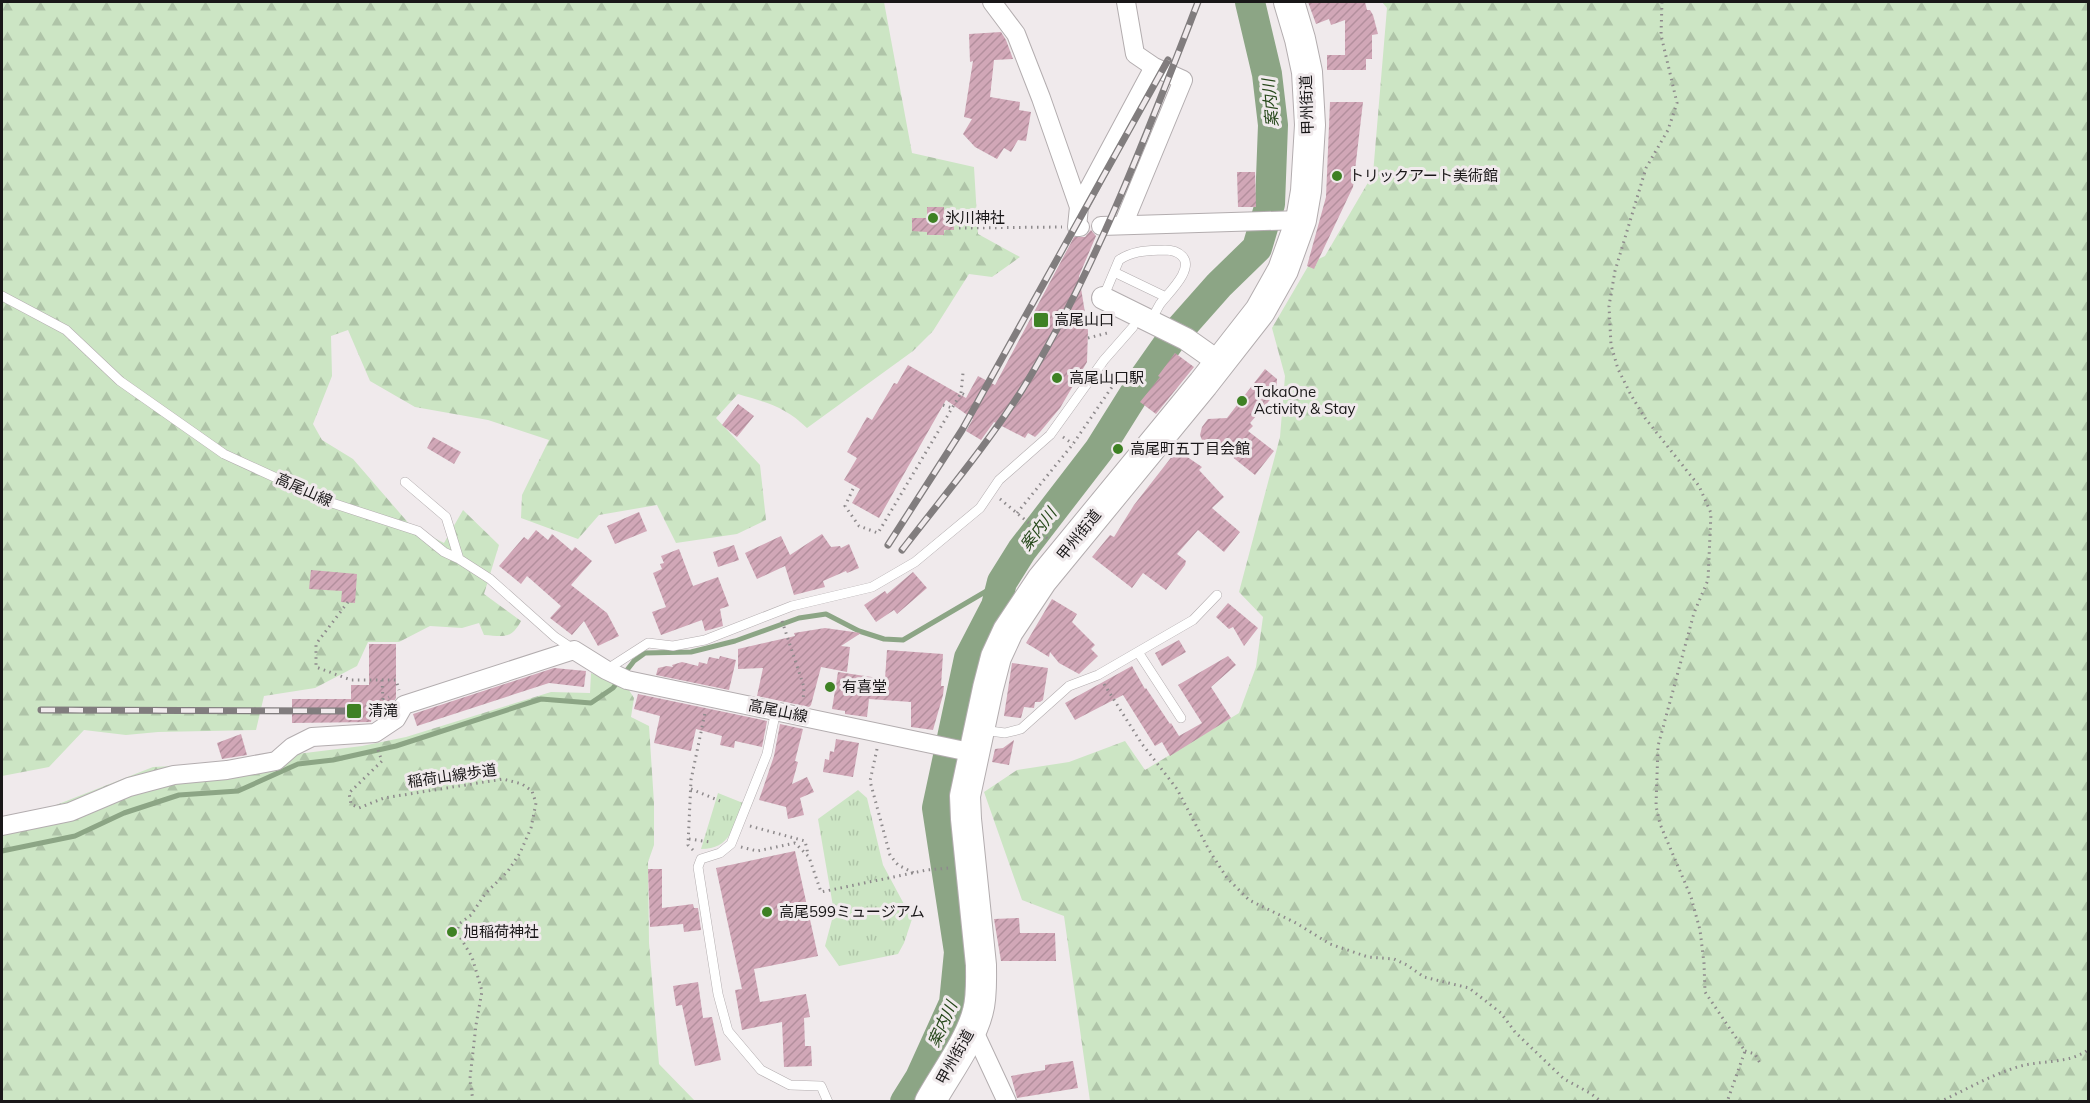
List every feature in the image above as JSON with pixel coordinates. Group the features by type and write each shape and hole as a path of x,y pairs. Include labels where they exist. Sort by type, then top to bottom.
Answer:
{"highway":[{"name":"甲州街道","path":"930,1101 972,1027 980,999 981,965 965,796 969,746 996,657 1008,631 1042,580 1220,363 1274,289 1293,220 1306,191 1309,136 1307,82 1300,39 1289,2"}],"street":[{"path":"992,2 1016,34 1041,98 1079,207 1078,227"},
{"path":"1123,225 1183,80 1154,67 1135,54 1126,2"},
{"path":"1079,207 1154,67"},
{"path":"1101,226 1293,220"},
{"path":"1103,298 1147,324 1186,339 1220,363"},
{"path":"2,826 70,812 129,787 174,775 227,770 276,761 292,747 312,737 375,733 396,719 404,705 574,650"},
{"name":"高尾山線","path":"574,650 615,674 928,743 969,746"},
{"path":"972,1027 1007,1101"}],"lane":[{"path":"615,674 648,643 673,646 705,640 792,606 872,587 915,561 980,508 999,480 1050,435 1096,371 1147,324 1179,280 1186,267 1185,260 1181,254 1173,250 1138,251 1127,255 1119,260 1103,298"},
{"path":"1114,272 1166,297"},
{"name":"高尾山線","path":"2,297 66,330 120,381 224,454 329,502 418,531 444,552 490,579 555,637 574,650"},
{"path":"405,482 446,517 459,559"},
{"path":"969,746 1021,729 1070,686 1098,675 1193,620 1217,595"},
{"path":"1138,652 1181,718"},
{"path":"776,710 767,754 731,844 720,853 700,859 698,867 718,994 728,1031 761,1070 790,1085 821,1086 828,1101"}],"path":[{"path":"1662,2 1660,35 1677,103 1668,130 1646,168 1615,271 1609,306 1611,345 1618,369 1631,395 1645,418 1699,486 1711,513 1708,580 1694,613 1658,746 1656,806 1660,824 1691,897 1700,930 1705,992 1745,1051 1755,1054 1760,1063"},
{"path":"959,228 1078,227"},
{"path":"1017,513 1073,444 1116,381 1096,371"},
{"path":"853,489 845,506 859,526 878,533 961,393 963,373"},
{"path":"961,393 967,396"},
{"path":"943,405 952,408"},
{"path":"992,492 1049,540"},
{"path":"348,602 316,644 316,667 351,680 396,680"},
{"path":"780,616 804,687 802,716"},
{"path":"1098,675 1142,744 1178,789 1209,850 1227,878 1249,900 1296,923 1330,944 1368,957 1394,959 1425,977 1468,988 1501,1013 1515,1032 1564,1079 1602,1101"},
{"path":"382,680 383,700"},
{"path":"348,705 376,704 396,693"},
{"path":"700,859 688,844 691,789 709,696"},
{"path":"880,733 870,781 890,855 898,865 914,873"},
{"name":"稲荷山線歩道","path":"378,752 382,761 350,792 351,804 359,808 384,798 503,779 522,784 532,790 536,802 531,828 520,853 471,915 459,924 457,932 472,957 482,991 470,1078 473,1101"},
{"path":"691,789 720,801"},
{"path":"739,824 805,841 821,892 927,870 957,867"},
{"path":"689,839 710,842"},
{"path":"731,844 757,851 795,843 808,856"},
{"path":"1939,1101 2024,1065 2062,1061 2088,1050"},
{"path":"1727,1101 1745,1051"}],"green space":[{"path":"2,2 884,2 912,153 974,167 978,234 1020,257 992,277 969,274 933,331 913,351 807,428 783,410 738,394 716,418 760,465 766,520 737,534 676,543 657,505 599,515 578,539 521,518 522,495 549,440 488,420 415,407 370,381 348,330 331,336 332,376 313,424 322,440 353,459 411,526 444,543 463,510 499,545 484,594 521,621 517,627 510,634 501,636 484,635 479,623 462,628 430,626 399,642 368,642 357,666 315,688 264,696 256,730 126,735 84,730 49,767 2,776"},
{"path":"1382,2 2088,2 2088,1101 1090,1101 1064,916 1022,900 984,792 1017,770 1069,762 1125,741 1145,770 1239,713 1256,667 1263,617 1239,592 1280,437 1285,376 1272,328 1310,263 1325,256 1373,174 1387,8"},
{"path":"591,673 627,687 634,698 631,717 649,726 654,845 648,862 649,943 659,1064 695,1101 2,1102 2,822 51,807 153,767 215,764 362,746 406,737 551,692 590,693"},
{"path":"858,790 867,798 883,865 912,919 898,954 839,966 825,946 834,912 818,819"},
{"path":"718,793 743,803 730,835 725,841 711,848 701,849"}],"building":[{"path":"1308,2 1365,2 1367,10 1370,10 1373,15 1378,34 1372,35 1372,59 1366,59 1366,70 1327,70 1327,55 1345,55 1345,20 1331,25 1329,19 1316,24"},
{"path":"1001,32 1013,59 994,60 990,97 1020,102 1019,110 1031,112 1026,141 1018,140 1011,152 1004,148 997,159 975,147 963,134 972,119 964,117 973,61 970,62 969,34"},
{"path":"1330,102 1363,102 1353,187 1314,269 1307,266 1326,197"},
{"path":"1237,172 1255,172 1256,207 1238,207"},
{"path":"927,207 944,207 944,211 948,211 948,217 954,217 954,230 944,230 944,235 927,235 927,232 912,231 912,218 927,218"},
{"path":"1091,230 1096,236 1079,276 1088,331 1087,362 1060,408 1040,432 1035,437 1028,433 1025,438 994,422 981,440 966,431 973,419 946,400 879,518 852,503 860,489 844,480 857,458 847,452 867,417 872,420 894,383 897,384 908,365 966,398 978,376 995,385 1074,237 1085,237"},
{"path":"1175,353 1194,367 1156,414 1140,402"},
{"path":"1265,369 1277,379 1276,393 1250,423 1253,426 1248,431 1274,451 1255,475 1221,448 1205,448 1200,435 1208,419 1227,418"},
{"path":"738,404 754,416 737,437 722,425"},
{"path":"433,437 461,452 454,464 427,448"},
{"path":"1177,450 1202,467 1199,470 1224,497 1212,508 1240,532 1224,552 1198,530 1177,554 1186,561 1185,565 1166,590 1143,573 1132,588 1092,557 1110,535 1114,537 1134,505"},
{"path":"639,512 647,531 615,544 607,526"},
{"path":"536,530 548,540 552,534 572,551 575,547 592,561 571,585 607,613 619,636 598,646 584,621 572,635 550,618 561,606 527,576 521,584 499,566 524,537 528,540"},
{"path":"822,534 831,547 840,546 841,548 849,544 859,568 823,581 825,587 794,595 785,566 757,579 745,553 781,536 790,555"},
{"path":"734,545 739,560 718,567 713,552"},
{"path":"679,549 693,586 718,577 729,606 720,609 723,626 705,631 702,620 661,635 652,612 666,607 653,573 662,569 660,564 664,563 661,556"},
{"path":"311,570 357,574 355,603 341,602 342,591 309,589"},
{"path":"913,572 927,588 897,614 894,610 876,622 864,605 885,591 887,594"},
{"path":"1052,599 1077,614 1072,622 1095,645 1091,649 1098,656 1079,674 1059,663 1050,652 1049,657 1026,643"},
{"path":"1228,603 1258,628 1244,646 1233,627 1229,629 1216,617"},
{"path":"825,628 861,633 841,646 850,647 847,672 821,667 809,707 757,696 763,668 738,669 738,649 795,636 794,633"},
{"path":"1179,640 1186,652 1162,666 1155,653"},
{"path":"369,644 396,644 396,698 388,710 373,711 371,722 292,723 292,699 351,699 351,685 369,685"},
{"path":"887,650 943,654 941,686 944,686 943,695 933,730 911,727 911,702 869,699 867,717 845,714 845,711 832,709 838,672 885,679"},
{"path":"720,656 736,660 729,690 656,675 658,668 673,667 672,665 682,662 698,666 699,662 707,664 709,657 719,659"},
{"path":"1228,656 1236,665 1211,687 1231,718 1170,756 1162,742 1155,746 1123,695 1075,720 1065,703 1132,666 1145,689 1179,736 1202,723 1178,685"},
{"path":"1012,663 1048,668 1043,700 1035,702 1034,708 1024,707 1021,718 1004,716"},
{"path":"554,668 586,671 584,687 549,683 417,726 413,714"},
{"path":"638,694 767,721 762,747 735,741 734,748 720,745 722,736 696,729 691,751 654,743 660,716 634,709"},
{"path":"780,724 803,729 792,784 807,777 814,792 800,798 804,815 788,819 786,807 759,800 774,756"},
{"path":"241,734 247,755 222,759 217,743"},
{"path":"836,739 859,743 853,777 823,772 825,759 829,760 830,751 834,752"},
{"path":"1014,740 1009,765 992,762 995,749 1003,748"},
{"name":"高尾599ミュージアム","path":"795,851 818,956 754,969 760,1002 806,994 810,1017 804,1018 805,1046 811,1046 812,1066 784,1067 782,1022 742,1030 735,990 742,989 716,868"},
{"path":"648,869 662,869 662,908 693,904 694,908 698,908 701,930 684,932 683,924 650,927"},
{"path":"1019,918 1020,933 1055,933 1056,961 1001,961 994,919"},
{"path":"698,982 703,1018 712,1017 721,1060 695,1066 682,1005 676,1006 673,986"},
{"path":"1073,1061 1078,1088 1017,1098 1011,1076 1045,1070 1045,1065"}],"waterway":[{"name":"案内川","path":"905,1102 920,1078 954,1003 959,952 937,808 969,658 996,606 1002,582 1022,550 1099,450 1172,338 1219,285 1257,248 1270,204 1273,125 1267,74 1250,2"},
{"path":"2,851 75,836 124,813 179,795 238,791 298,764 333,760 396,746 541,699 591,703 613,688 634,661 645,653 691,652 735,641 799,618 826,614 859,631 884,639 903,640 1002,582"}],"railway":[{"path":"902,550 994,431 1022,390 1048,345 1119,200 1198,2"},
{"path":"888,545 962,430 1168,60"},
{"path":"41,710 347,711"}],"place":[{"name":"トリックアート美術館","path":"1337,176"},
{"name":"氷川神社","path":"933,218"},
{"name":"高尾山口","path":"1041,320"},
{"name":"高尾山口駅","path":"1057,378"},
{"name":"TakaOne Activity & Stay","path":"1242,401"},
{"name":"高尾町五丁目会館","path":"1118,449"},
{"name":"有喜堂","path":"830,687"},
{"name":"清滝","path":"354,711"},
{"name":"高尾599ミュージアム","path":"767,912"},
{"name":"旭稲荷神社","path":"452,932"}]}
